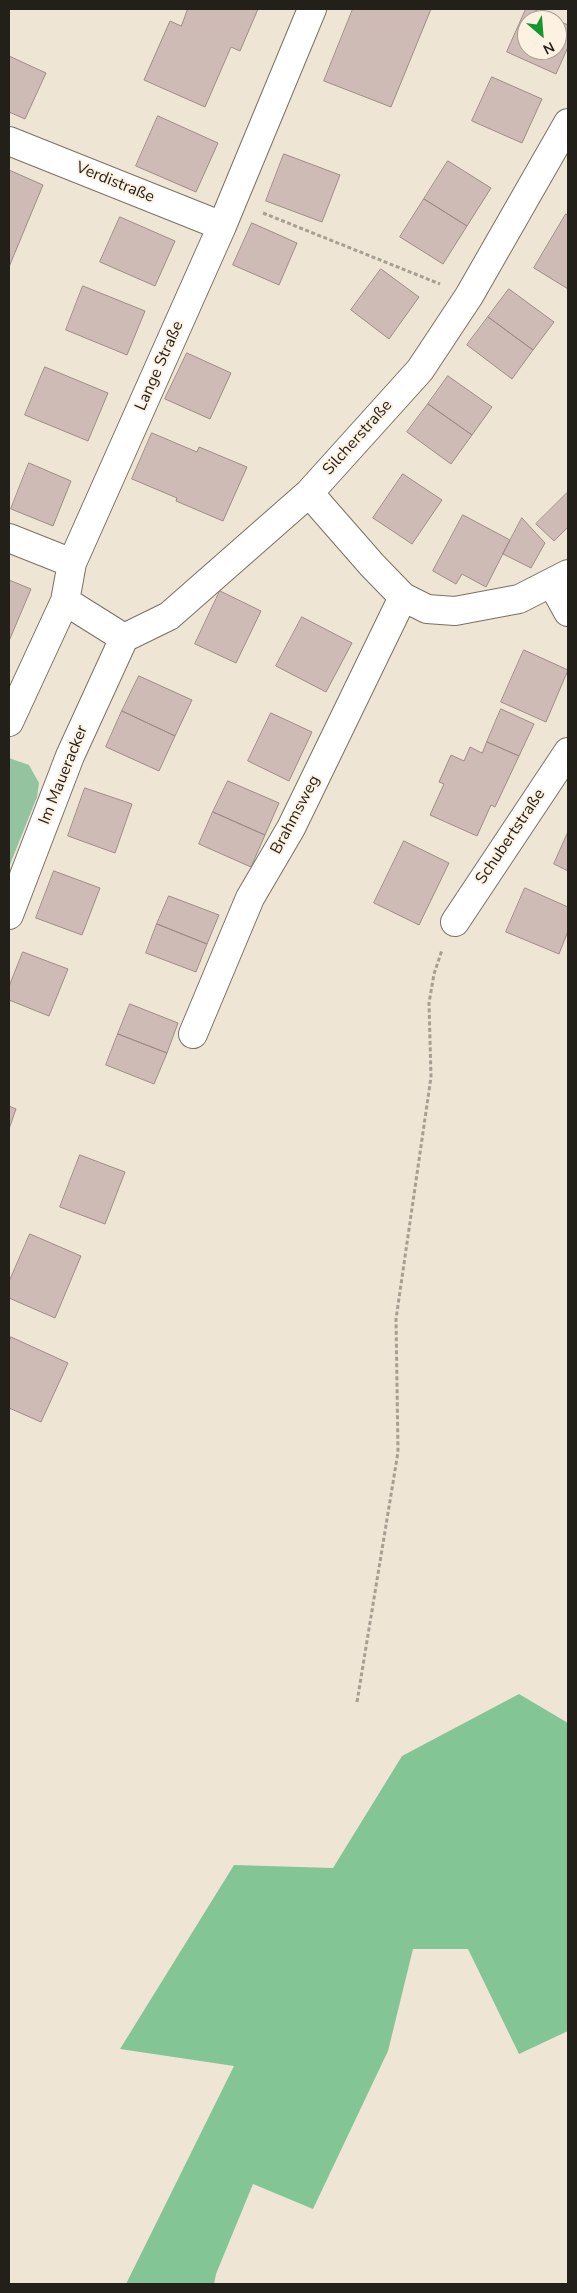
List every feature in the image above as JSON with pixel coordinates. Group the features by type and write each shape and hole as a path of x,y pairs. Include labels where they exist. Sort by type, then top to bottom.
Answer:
{"street":[{"name":"Lange Straße","path":"9,722 65,601 72,563 222,226 312,9"},
{"name":"Silcherstraße","path":"124,638 169,616 309,493 420,370 469,296 568,123"},
{"name":"Verdistraße","path":"9,141 222,226"},
{"path":"309,493 372,565 403,597 427,609 454,611 519,599 560,578 568,612"},
{"path":"9,538 72,563"},
{"name":"Brahmsweg","path":"193,1034 250,898 291,828 403,597"},
{"path":"65,601 124,638"},
{"name":"Im Maueracker","path":"9,915 70,756 124,638"},
{"name":"Schubertstraße","path":"455,922 568,752"}],"path":[{"path":"232,201 469,296"},
{"path":"356,1702 398,1452 396,1318 431,1077 429,1003 434,974 455,922"}],"green space":[{"path":"9,758 29,765 39,783 37,797 9,867"},
{"path":"519,1694 568,1723 568,2031 519,2054 468,1949 413,1949 388,2051 313,2209 253,2184 216,2274 214,2284 126,2284 234,2066 120,2049 234,1865 333,1868 402,1756"}],"building":[{"path":"188,9 258,9 240,51 231,47 205,107 144,80 170,21 181,26"},
{"path":"353,9 431,9 391,107 324,81"},
{"path":"567,25 568,25 567,49"},
{"path":"517,29 517,56 507,52"},
{"path":"9,56 46,73 25,119 9,112"},
{"path":"525,60 562,60 556,74"},
{"path":"492,77 542,99 522,143 472,121"},
{"path":"158,116 218,143 196,192 136,166"},
{"path":"284,154 340,175 322,222 266,201"},
{"path":"448,161 491,188 467,226 424,199"},
{"path":"9,170 43,185 9,267"},
{"path":"424,199 467,226 443,264 400,237"},
{"path":"566,214 568,216 568,289 534,268"},
{"path":"120,217 175,241 155,286 100,262"},
{"path":"252,223 297,243 279,285 233,265"},
{"path":"381,269 419,297 389,339 351,310"},
{"path":"83,286 145,311 127,355 66,330"},
{"path":"509,289 554,322 533,350 488,317"},
{"path":"488,317 533,350 512,379 467,345"},
{"path":"187,353 231,373 210,419 165,399"},
{"path":"45,367 108,393 88,441 25,415"},
{"path":"448,376 492,407 472,435 428,404"},
{"path":"428,404 472,435 451,464 407,432"},
{"path":"152,433 197,452 199,447 247,467 223,521 176,501 177,498 132,479"},
{"path":"29,463 71,481 53,526 11,509"},
{"path":"403,474 442,500 412,544 373,518"},
{"path":"568,492 568,527 554,541 536,524"},
{"path":"463,515 510,540 486,587 462,574 456,584 433,571"},
{"path":"522,518 545,543 531,568 503,554"},
{"path":"9,580 31,589 9,641"},
{"path":"220,591 261,611 236,663 195,644"},
{"path":"302,617 352,643 326,692 276,666"},
{"path":"524,650 568,670 546,722 501,702"},
{"path":"139,676 192,700 175,736 122,711"},
{"path":"501,709 534,724 519,756 487,742"},
{"path":"122,711 175,736 159,771 106,747"},
{"path":"271,713 312,732 289,781 248,761"},
{"path":"487,742 519,756 495,807 491,805 477,836 430,815 444,784 439,782 451,755 464,761 470,747 482,753"},
{"path":"228,781 279,803 265,835 213,812"},
{"path":"85,788 132,804 115,853 68,836"},
{"path":"213,812 265,835 251,867 199,844"},
{"path":"568,832 568,871 554,864"},
{"path":"404,841 449,863 419,925 374,903"},
{"path":"54,871 100,888 82,935 36,918"},
{"path":"525,888 568,907 568,931 559,954 506,932"},
{"path":"169,896 219,915 207,944 157,924"},
{"path":"157,924 207,944 196,972 146,953"},
{"path":"23,952 68,969 49,1016 9,1000 9,987"},
{"path":"130,1004 178,1023 167,1053 118,1034"},
{"path":"118,1034 167,1053 154,1084 106,1065"},
{"path":"9,1106 16,1109 9,1129"},
{"path":"80,1155 125,1172 105,1224 60,1207"},
{"path":"30,1234 81,1256 55,1318 9,1298 9,1282"},
{"path":"11,1337 68,1363 41,1422 9,1408 9,1343"}]}
